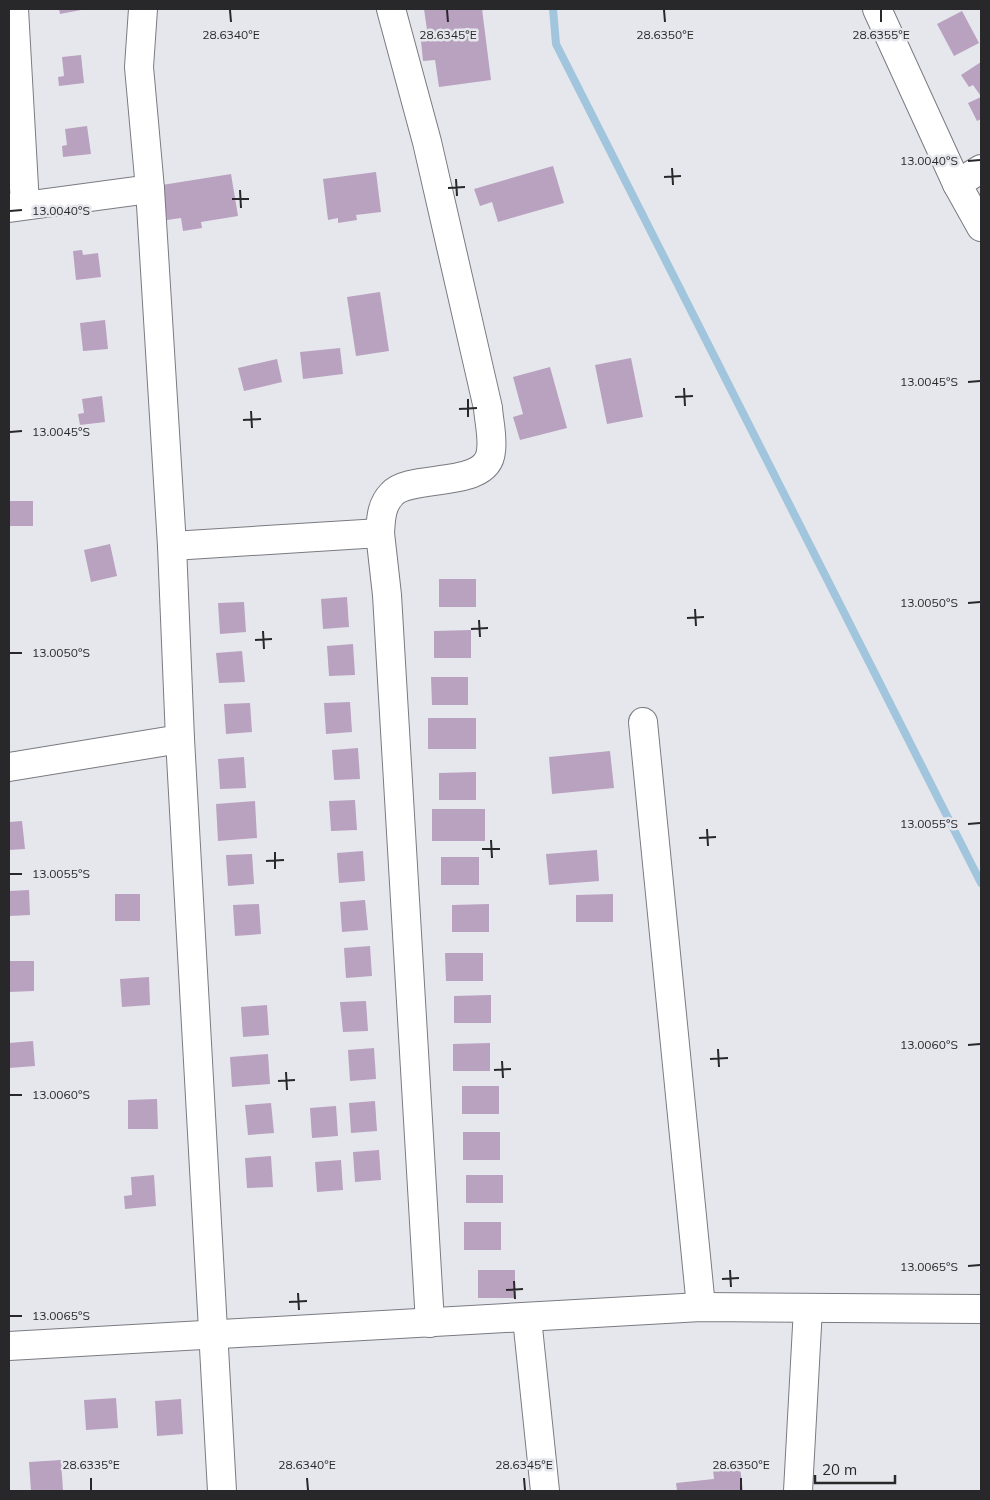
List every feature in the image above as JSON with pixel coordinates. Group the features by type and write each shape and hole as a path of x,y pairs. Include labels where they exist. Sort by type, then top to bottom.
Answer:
{"street":[{"path":"14,9 17,207 150,189"},
{"path":"143,9 139,67 150,189 172,546 180,739 222,1491"},
{"path":"391,9 427,142 488,408 492,452 485,465 474,474 408,486 393,492 383,507 380,534 387,594 430,1323"},
{"path":"877,9 958,184 981,227"},
{"path":"958,184 981,169"},
{"path":"172,546 380,534"},
{"path":"643,722 701,1307"},
{"path":"9,768 180,739"},
{"path":"9,1346 701,1307 981,1309"},
{"path":"798,1491 808,1308"},
{"path":"527,1318 545,1491"}],"building":[{"path":"59,9 81,9 81,10 60,14"},
{"path":"424,9 482,9 491,80 439,87 435,60 423,61 420,31 427,30"},
{"path":"962,11 979,43 954,56 937,24"},
{"path":"81,55 84,83 59,86 58,77 64,76 62,57"},
{"path":"981,62 980,95 973,85 969,87 961,75"},
{"path":"981,97 981,119 977,121 968,103"},
{"path":"87,126 91,154 63,157 62,146 67,145 65,129"},
{"path":"553,166 564,203 498,222 492,202 480,206 474,189"},
{"path":"376,172 381,212 356,215 357,220 338,223 338,218 328,220 323,179"},
{"path":"231,174 238,216 201,222 202,228 183,231 181,218 167,220 162,185"},
{"path":"82,250 83,255 98,253 101,277 76,280 73,251"},
{"path":"380,292 389,351 356,356 347,297"},
{"path":"105,320 108,349 83,351 80,323"},
{"path":"340,348 343,374 303,379 300,352"},
{"path":"631,358 643,417 607,424 595,365"},
{"path":"277,359 282,382 244,391 238,368"},
{"path":"550,367 567,428 520,440 513,417 523,414 513,377"},
{"path":"102,396 105,422 80,425 78,414 84,413 82,399"},
{"path":"9,501 33,501 33,526 9,526"},
{"path":"110,544 117,576 91,582 84,550"},
{"path":"439,579 476,579 476,607 439,607"},
{"path":"347,597 349,627 323,629 321,599"},
{"path":"244,602 246,632 220,634 218,603"},
{"path":"471,630 471,658 434,658 434,631"},
{"path":"353,644 355,675 329,676 327,646"},
{"path":"242,651 245,682 219,683 216,653"},
{"path":"431,677 468,677 468,705 432,705"},
{"path":"350,702 352,732 326,734 324,703"},
{"path":"250,703 252,732 226,734 224,704"},
{"path":"428,718 476,718 476,749 428,749"},
{"path":"358,748 360,779 334,780 332,750"},
{"path":"610,751 614,788 552,794 549,757"},
{"path":"244,757 246,788 220,789 218,759"},
{"path":"476,772 476,800 439,800 439,773"},
{"path":"355,800 357,830 331,831 329,801"},
{"path":"255,801 257,838 218,841 216,804"},
{"path":"432,809 485,809 485,841 432,841"},
{"path":"22,821 25,849 9,850 9,822"},
{"path":"597,850 599,881 549,885 546,854"},
{"path":"363,851 365,881 339,883 337,853"},
{"path":"252,854 254,884 228,886 226,855"},
{"path":"441,857 479,857 479,885 441,885"},
{"path":"29,890 30,915 9,916 9,891"},
{"path":"115,894 140,894 140,921 115,921"},
{"path":"613,894 613,922 576,922 576,895"},
{"path":"365,900 368,930 342,932 340,902"},
{"path":"259,904 261,934 235,936 233,905"},
{"path":"489,904 489,932 452,932 452,905"},
{"path":"370,946 372,976 346,978 344,948"},
{"path":"445,953 483,953 483,981 446,981"},
{"path":"9,961 34,961 34,991 9,992"},
{"path":"149,977 150,1005 122,1007 120,979"},
{"path":"491,995 491,1023 454,1023 454,996"},
{"path":"366,1001 368,1031 343,1032 340,1002"},
{"path":"267,1005 269,1035 243,1037 241,1007"},
{"path":"33,1041 35,1066 9,1068 9,1043"},
{"path":"490,1043 490,1071 453,1071 453,1044"},
{"path":"374,1048 376,1079 350,1081 348,1050"},
{"path":"268,1054 270,1084 232,1087 230,1057"},
{"path":"462,1086 499,1086 499,1114 462,1114"},
{"path":"157,1099 158,1129 128,1129 128,1100"},
{"path":"375,1101 377,1131 351,1133 349,1103"},
{"path":"271,1103 274,1133 248,1135 245,1105"},
{"path":"336,1106 338,1136 312,1138 310,1108"},
{"path":"463,1132 500,1132 500,1160 463,1160"},
{"path":"379,1150 381,1180 355,1182 353,1152"},
{"path":"271,1156 273,1187 247,1188 245,1158"},
{"path":"341,1160 343,1190 317,1192 315,1162"},
{"path":"154,1175 156,1206 125,1209 124,1196 132,1195 131,1177"},
{"path":"466,1175 503,1175 503,1203 466,1203"},
{"path":"464,1222 501,1222 501,1250 464,1250"},
{"path":"478,1270 515,1270 515,1298 478,1298"},
{"path":"116,1398 118,1428 86,1430 84,1400"},
{"path":"181,1399 183,1434 157,1436 155,1401"},
{"path":"61,1460 63,1491 31,1491 29,1462"},
{"path":"740,1467 743,1491 677,1491 676,1483 714,1479 713,1470"}],"waterway":[{"path":"553,9 556,44 981,883"}]}
